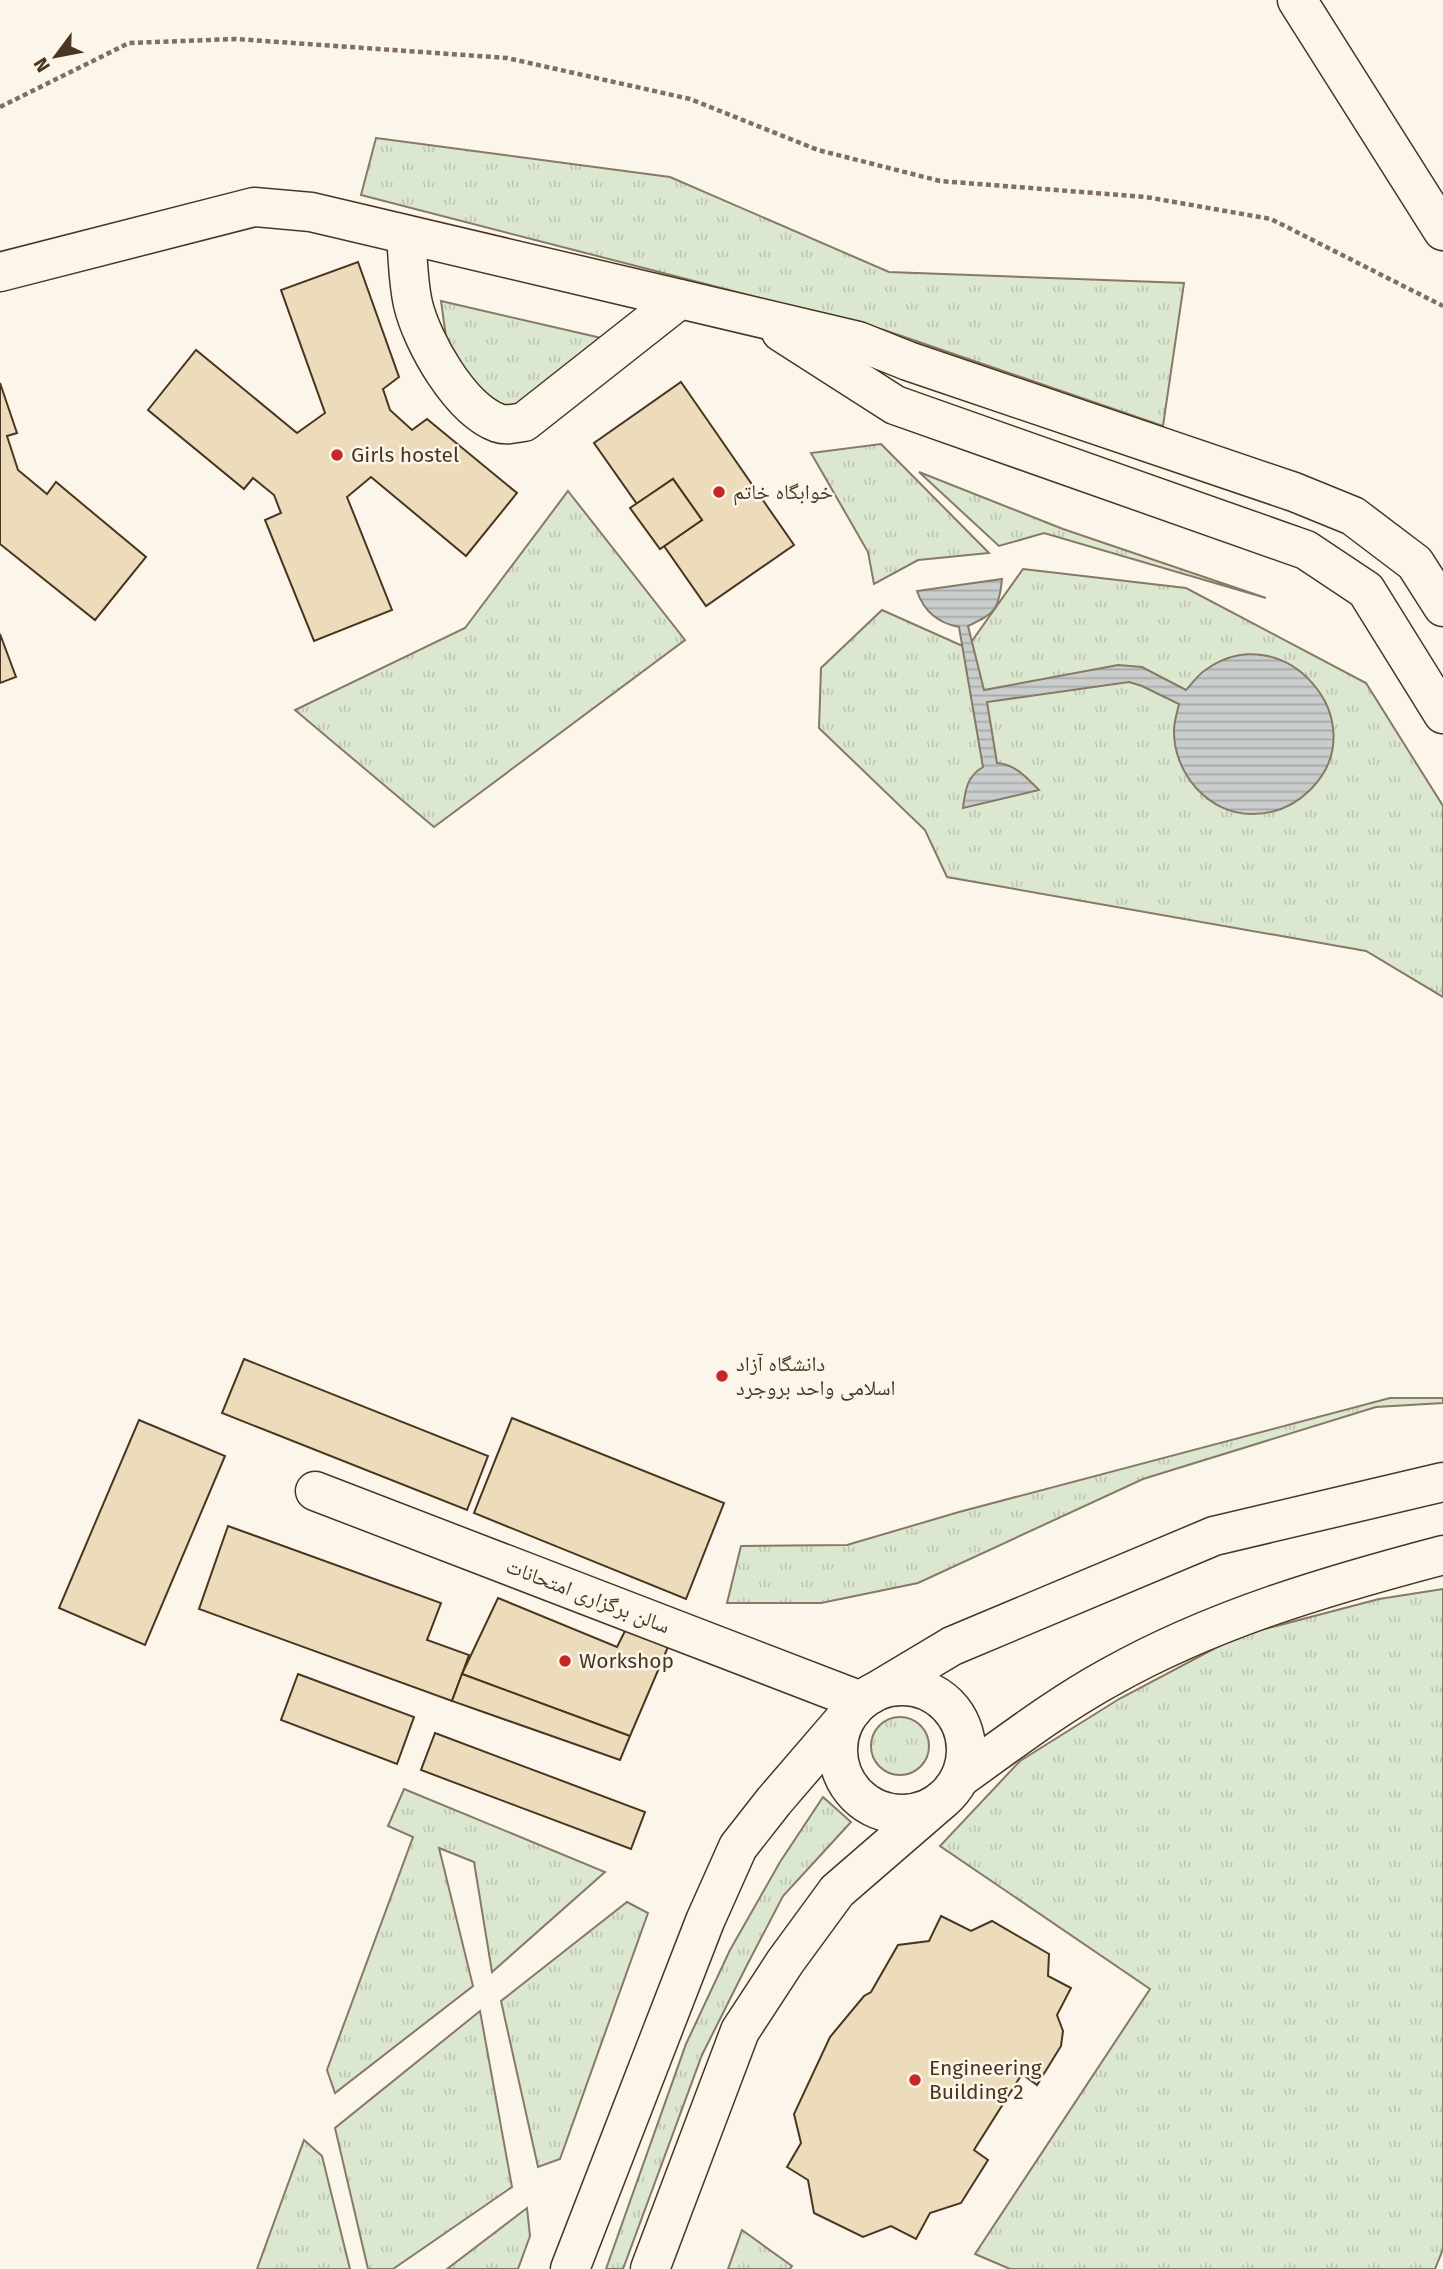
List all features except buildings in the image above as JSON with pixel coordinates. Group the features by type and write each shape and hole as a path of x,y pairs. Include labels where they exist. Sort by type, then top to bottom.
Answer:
{"main road":[{"path":"1297,0 1443,231"},
{"path":"0,272 254,207 311,212 858,341 908,361 1294,492 1353,516 1415,564 1443,607"},
{"path":"406,235 413,303 420,329 446,377 481,415 501,425 524,422 680,299"},
{"path":"759,318 895,405 1306,550 1366,590 1443,714"},
{"path":"895,405 908,361"},
{"path":"1337,570 1369,529"},
{"path":"570,2269 705,1921 738,1847 774,1801 862,1701 952,1646 1213,1536 1443,1482"},
{"name":"سالن برگزاری امتحانات","path":"315,1491 862,1701"},
{"path":"650,2269 740,2031 836,1891 951,1789 966,1758 965,1738 958,1718 945,1703 928,1692 909,1686 888,1688 862,1701 844,1724 839,1742 839,1760 845,1778 855,1794 870,1805 888,1812 907,1814 925,1810 951,1789 1042,1719 1099,1683 1171,1647 1247,1613 1443,1555"}],"path":[{"path":"0,107 129,43 236,39 507,58 691,99 818,150 940,181 1146,197 1270,219 1443,306"}],"green space":[{"path":"376,138 670,177 889,272 1184,283 1163,426 884,330 361,195"},
{"path":"441,301 623,343 521,413 502,410 479,390 448,351"},
{"path":"881,444 989,553 918,560 874,584 868,552 811,453"},
{"path":"919,472 1063,529 1266,598 1044,533 999,546"},
{"path":"568,491 685,640 434,827 295,710 465,628"},
{"path":"1023,569 1186,588 1366,683 1443,806 1443,997 1366,951 947,877 925,830 819,728 821,668 882,610 967,648"},
{"path":"1390,1398 1443,1398 1443,1403 1376,1407 1143,1479 918,1583 821,1603 727,1603 741,1546 847,1545 959,1512"},
{"path":"1443,1589 1443,2249 1435,2269 1010,2269 975,2254 1150,1989 940,1846 1020,1761 1119,1699 1238,1636 1379,1599"},
{"path":"900,1717 911,1719 924,1730 929,1746 927,1757 916,1770 900,1775 889,1773 876,1762 871,1746 873,1735 884,1722"},
{"path":"404,1789 605,1872 492,1972 474,1862 439,1848 473,1986 335,2093 327,2070 413,1837 388,1826"},
{"path":"823,1797 851,1822 783,1896 702,2055 623,2269 606,2269 686,2044 730,1950 780,1862"},
{"path":"627,1902 648,1913 560,2159 538,2167 501,2001"},
{"path":"480,2011 512,2187 393,2269 368,2269 335,2128"},
{"path":"304,2140 322,2156 350,2269 257,2269"},
{"path":"527,2208 530,2236 518,2269 447,2269"},
{"path":"742,2230 792,2266 790,2269 728,2269"}],"shaded area":[{"path":"1002,579 994,609 968,626 984,690 1118,665 1142,667 1186,690 1204,671 1234,656 1263,655 1290,665 1312,683 1327,707 1334,734 1328,763 1310,790 1284,808 1253,814 1222,807 1197,789 1180,761 1174,730 1179,704 1129,682 987,702 997,763 1015,769 1039,790 963,808 970,779 983,767 959,627 945,623 933,615 917,591"}],"place":[{"name":"Girls hostel","path":"337,455"},
{"name":"خوابگاه خاتم","path":"719,492"},
{"name":"دانشگاه آزاد اسلامی واحد بروجرد","path":"722,1376"},
{"name":"Workshop","path":"565,1661"},
{"name":"Engineering Building 2","path":"915,2080"}]}
